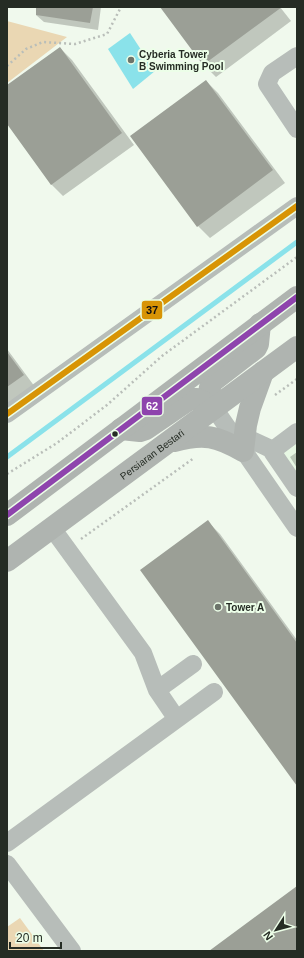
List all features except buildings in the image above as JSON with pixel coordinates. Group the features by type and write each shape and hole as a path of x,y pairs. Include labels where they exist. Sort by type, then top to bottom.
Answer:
{"main road":[{"path":"7,515 297,297"},
{"path":"214,408 209,386 213,381 256,348 258,344 260,324"},
{"name":"Persiaran Bestari","path":"7,561 297,347"},
{"path":"165,444 200,436 244,444 250,408 263,372"},
{"path":"121,429 140,431 146,429 190,399 197,399 214,408"}],"street":[{"path":"297,56 272,73 267,84 297,130"},
{"path":"7,414 297,206"},
{"path":"214,408 244,444 275,497 297,528"},
{"path":"244,444 273,450 297,432"},
{"path":"273,450 273,453 295,485 275,497"},
{"path":"52,528 143,653 157,690 174,715 174,721"},
{"path":"157,690 193,664"},
{"path":"7,843 214,692"},
{"path":"7,864 72,951"}],"path":[{"path":"7,66 26,49 43,42 75,44 107,34 121,7"},
{"path":"7,474 57,443 107,405 162,356 297,257"},
{"path":"68,549 208,447 213,438"}],"shaded area":[{"path":"7,21 67,37 7,83"},
{"path":"297,438 297,479 278,452"},
{"path":"20,918 44,951 7,951 7,927"}],"water":[{"name":"Cyberia Tower B Swimming Pool","path":"130,33 155,71 133,89 108,49"}],"waterway":[{"path":"7,457 297,242"}],"transit line":[{"name":"37","path":"7,414 297,206"},
{"name":"62","path":"7,515 297,297"}],"place":[{"name":"Cyberia Tower B Swimming Pool","path":"131,60"},
{"name":"Tower A","path":"218,607"}]}
